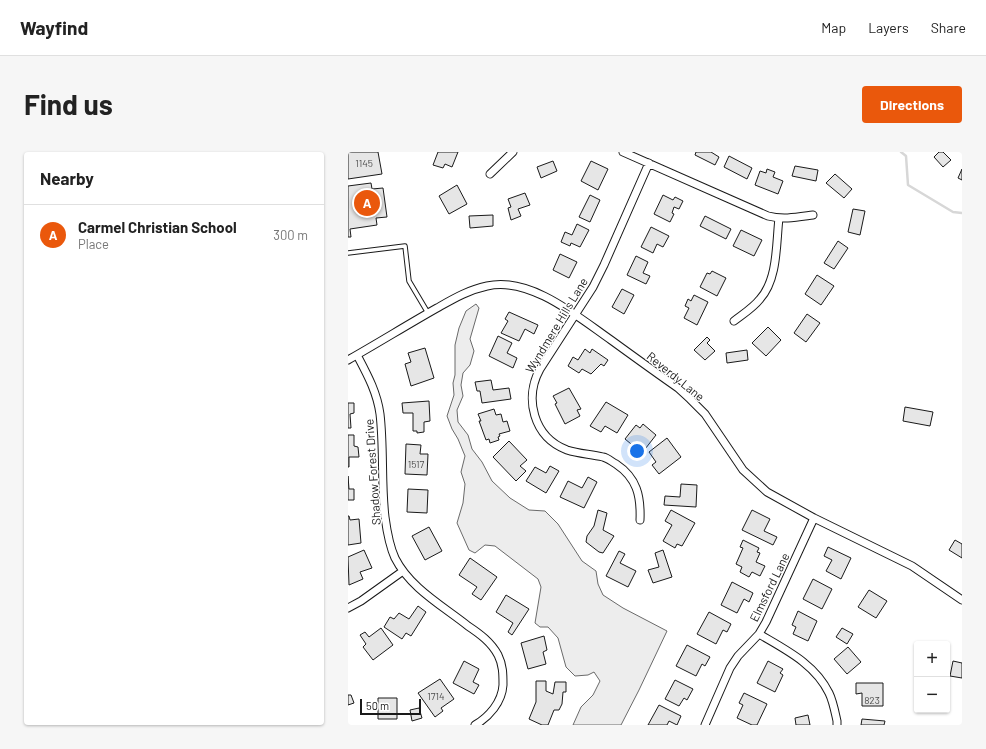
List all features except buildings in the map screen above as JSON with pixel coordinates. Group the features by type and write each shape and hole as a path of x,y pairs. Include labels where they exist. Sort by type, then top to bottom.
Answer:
{"street":[{"path":"490,174 513,152"},
{"path":"623,152 768,216 795,218 813,214"},
{"name":"Wyndmere Hills Lane","path":"640,520 639,499 636,486 631,476 619,466 603,457 567,450 547,437 541,430 534,413 532,391 537,375 593,287 649,163"},
{"path":"734,321 760,299 770,282 775,262 780,218"},
{"name":"Reverdy Lane","path":"348,360 461,294 476,288 488,285 504,284 533,292 575,314 678,388 704,414 743,470 758,485 775,497 814,518 912,566 962,600"},
{"name":"Shadow Forest Drive","path":"357,355 375,392 380,414 383,501 388,539 395,558 403,571 417,586 487,640 498,656 504,671 503,692 495,707 481,722 475,725"},
{"name":"Elmsford Lane","path":"705,725 730,668 738,656 759,634 766,622 814,518"},
{"path":"348,608 361,601 403,571"},
{"path":"759,634 803,660 817,675 830,694 837,725"}],"lane":[{"path":"348,253 404,246 409,280 428,313"}],"shaded area":[{"path":"476,304 479,308 470,339 474,351 470,365 463,373 461,385 463,396 457,410 458,422 468,435 472,449 482,462 492,481 510,498 529,510 545,511 558,524 582,561 596,571 598,584 603,595 623,608 667,631 621,725 573,725 581,707 593,695 600,681 594,672 588,675 575,676 566,667 558,638 548,627 540,627 535,623 541,587 538,579 495,546 485,545 475,553 469,550 457,523 463,503 465,484 461,472 465,456 447,416 454,395 453,383 455,375 455,345 459,328 466,311"}],"waterway":[{"path":"901,152 906,156 908,185 953,212 962,213"}],"place":[{"name":"Carmel Christian School","path":"367,203"}]}
